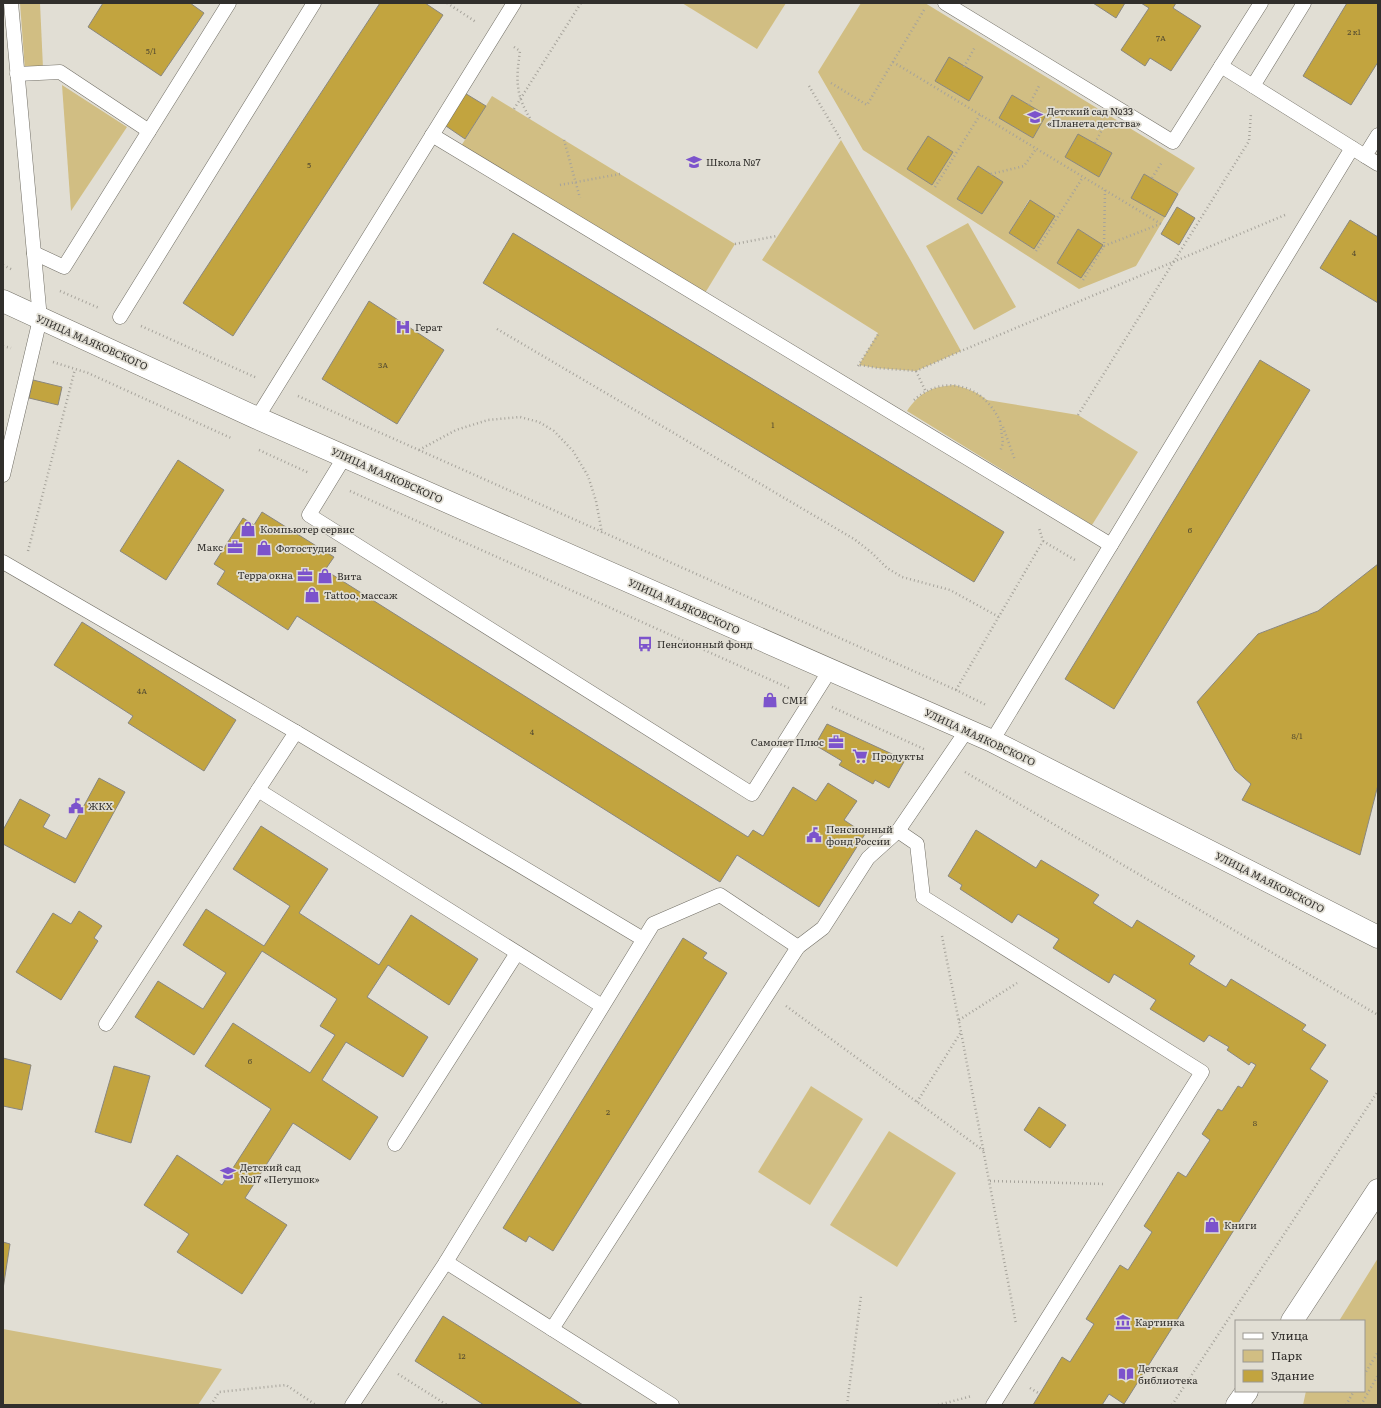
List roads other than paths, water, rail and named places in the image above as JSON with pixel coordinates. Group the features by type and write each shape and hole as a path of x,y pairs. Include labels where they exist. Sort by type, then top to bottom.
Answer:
{"street":[{"name":"УЛИЦА МАЯКОВСКОГО","path":"3,302 257,418 992,741 1378,938"},
{"path":"1293,1320 1378,1190"},
{"path":"1238,1405 1246,1392"}],"lane":[{"path":"3,474 40,319 11,3"},
{"path":"34,253 64,267 229,3"},
{"path":"120,317 314,3"},
{"path":"257,418 514,3"},
{"path":"945,3 1173,142 1261,3"},
{"path":"1253,86 1304,3"},
{"path":"1221,66 1378,164"},
{"path":"17,74 60,72 149,131"},
{"path":"432,135 1111,545"},
{"path":"1365,156 1378,135"},
{"path":"992,741 1352,148"},
{"path":"345,456 309,515 752,794 830,670"},
{"path":"3,562 296,732 643,939"},
{"path":"552,1329 798,947 823,928 868,858 898,831 967,730"},
{"path":"106,1024 296,732"},
{"path":"258,790 602,1006"},
{"path":"898,831 917,844 924,897 1202,1072 993,1405"},
{"path":"352,1405 446,1262 653,924 720,895 798,947"},
{"path":"395,1144 517,952"},
{"path":"446,1262 672,1405"}],"place":[{"name":"Детский сад №33 «Планета детства»","path":"1035,117"},
{"name":"Школа №7","path":"694,162"},
{"name":"Герат","path":"403,327"},
{"name":"Компьютер сервис","path":"248,529"},
{"name":"Макс","path":"235,547"},
{"name":"Фотостудия","path":"264,548"},
{"name":"Терра окна","path":"305,575"},
{"name":"Вита","path":"325,576"},
{"name":"Tattoo, массаж","path":"312,595"},
{"name":"Пенсионный фонд","path":"645,644"},
{"name":"СМИ","path":"770,700"},
{"name":"Самолет Плюс","path":"836,742"},
{"name":"Продукты","path":"860,756"},
{"name":"ЖКХ","path":"76,806"},
{"name":"Пенсионный фонд России","path":"814,835"},
{"name":"Детский сад №17 «Петушок»","path":"228,1173"},
{"name":"Книги","path":"1212,1225"},
{"name":"Картинка","path":"1123,1322"},
{"name":"Детская библиотека","path":"1126,1374"}]}
